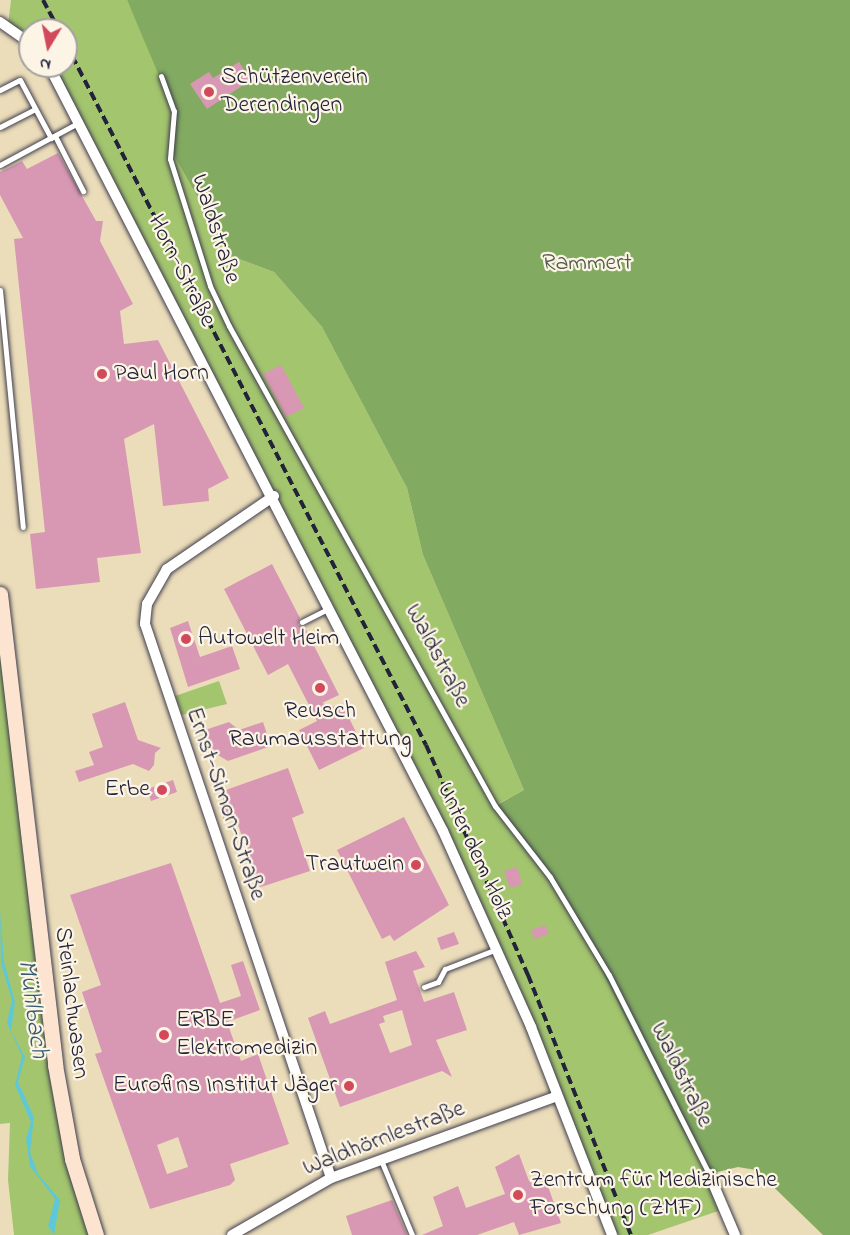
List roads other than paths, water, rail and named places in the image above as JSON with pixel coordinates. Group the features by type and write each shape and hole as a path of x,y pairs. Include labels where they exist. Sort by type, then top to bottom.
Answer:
{"street":[{"path":"0,22 18,35"},
{"name":"Horn-Straße","path":"55,78 274,496"},
{"name":"Unter dem Holz","path":"274,496 331,607 497,950 612,1235"},
{"name":"Ernst-Simon-Straße","path":"274,496 167,568 147,604 145,624 331,1178"},
{"name":"Steinlachwasen","path":"0,594 55,1065 72,1159 96,1235"},
{"name":"Waldhörnlestraße","path":"232,1235 331,1178 557,1096"},
{"name":"Waldstraße","path":"709,1174 735,1235"}],"lane":[{"name":"Waldstraße","path":"161,76 174,111 170,159 210,286 229,326 495,806 550,877 609,975 709,1174"},
{"path":"0,90 20,80 83,191"},
{"path":"0,127 35,109"},
{"path":"0,165 80,123"},
{"path":"0,290 23,527"},
{"path":"302,622 331,607"},
{"path":"424,987 438,982 445,969 497,950"},
{"path":"381,1160 412,1235"}],"water":[{"path":"0,910 4,962 15,1002 11,1031 25,1057 18,1082 34,1117 30,1152 38,1174 60,1200 54,1235 48,1226 55,1199 30,1166 26,1139 31,1122 15,1085 22,1056 7,1023 12,1000 1,964"}],"railway":[{"path":"43,0 53,18"},
{"path":"78,67 426,745 528,975 631,1235"}],"place":[{"name":"Schützenverein Derendingen","path":"209,92"},
{"name":"Paul Horn","path":"102,374"},
{"name":"Autowelt Heim","path":"186,639"},
{"name":"Reusch Raumausstattung","path":"320,688"},
{"name":"Erbe","path":"162,790"},
{"name":"Trautwein","path":"416,865"},
{"name":"ERBE Elektromedizin","path":"164,1035"},
{"name":"Eurofins Institut Jäger","path":"349,1086"},
{"name":"Zentrum für Medizinische Forschung (ZMF)","path":"518,1195"}],"park label":[{"name":"Rammert","path":"587,264"}],"water label":[{"name":"Mühlbach","path":"31,1009"}]}
